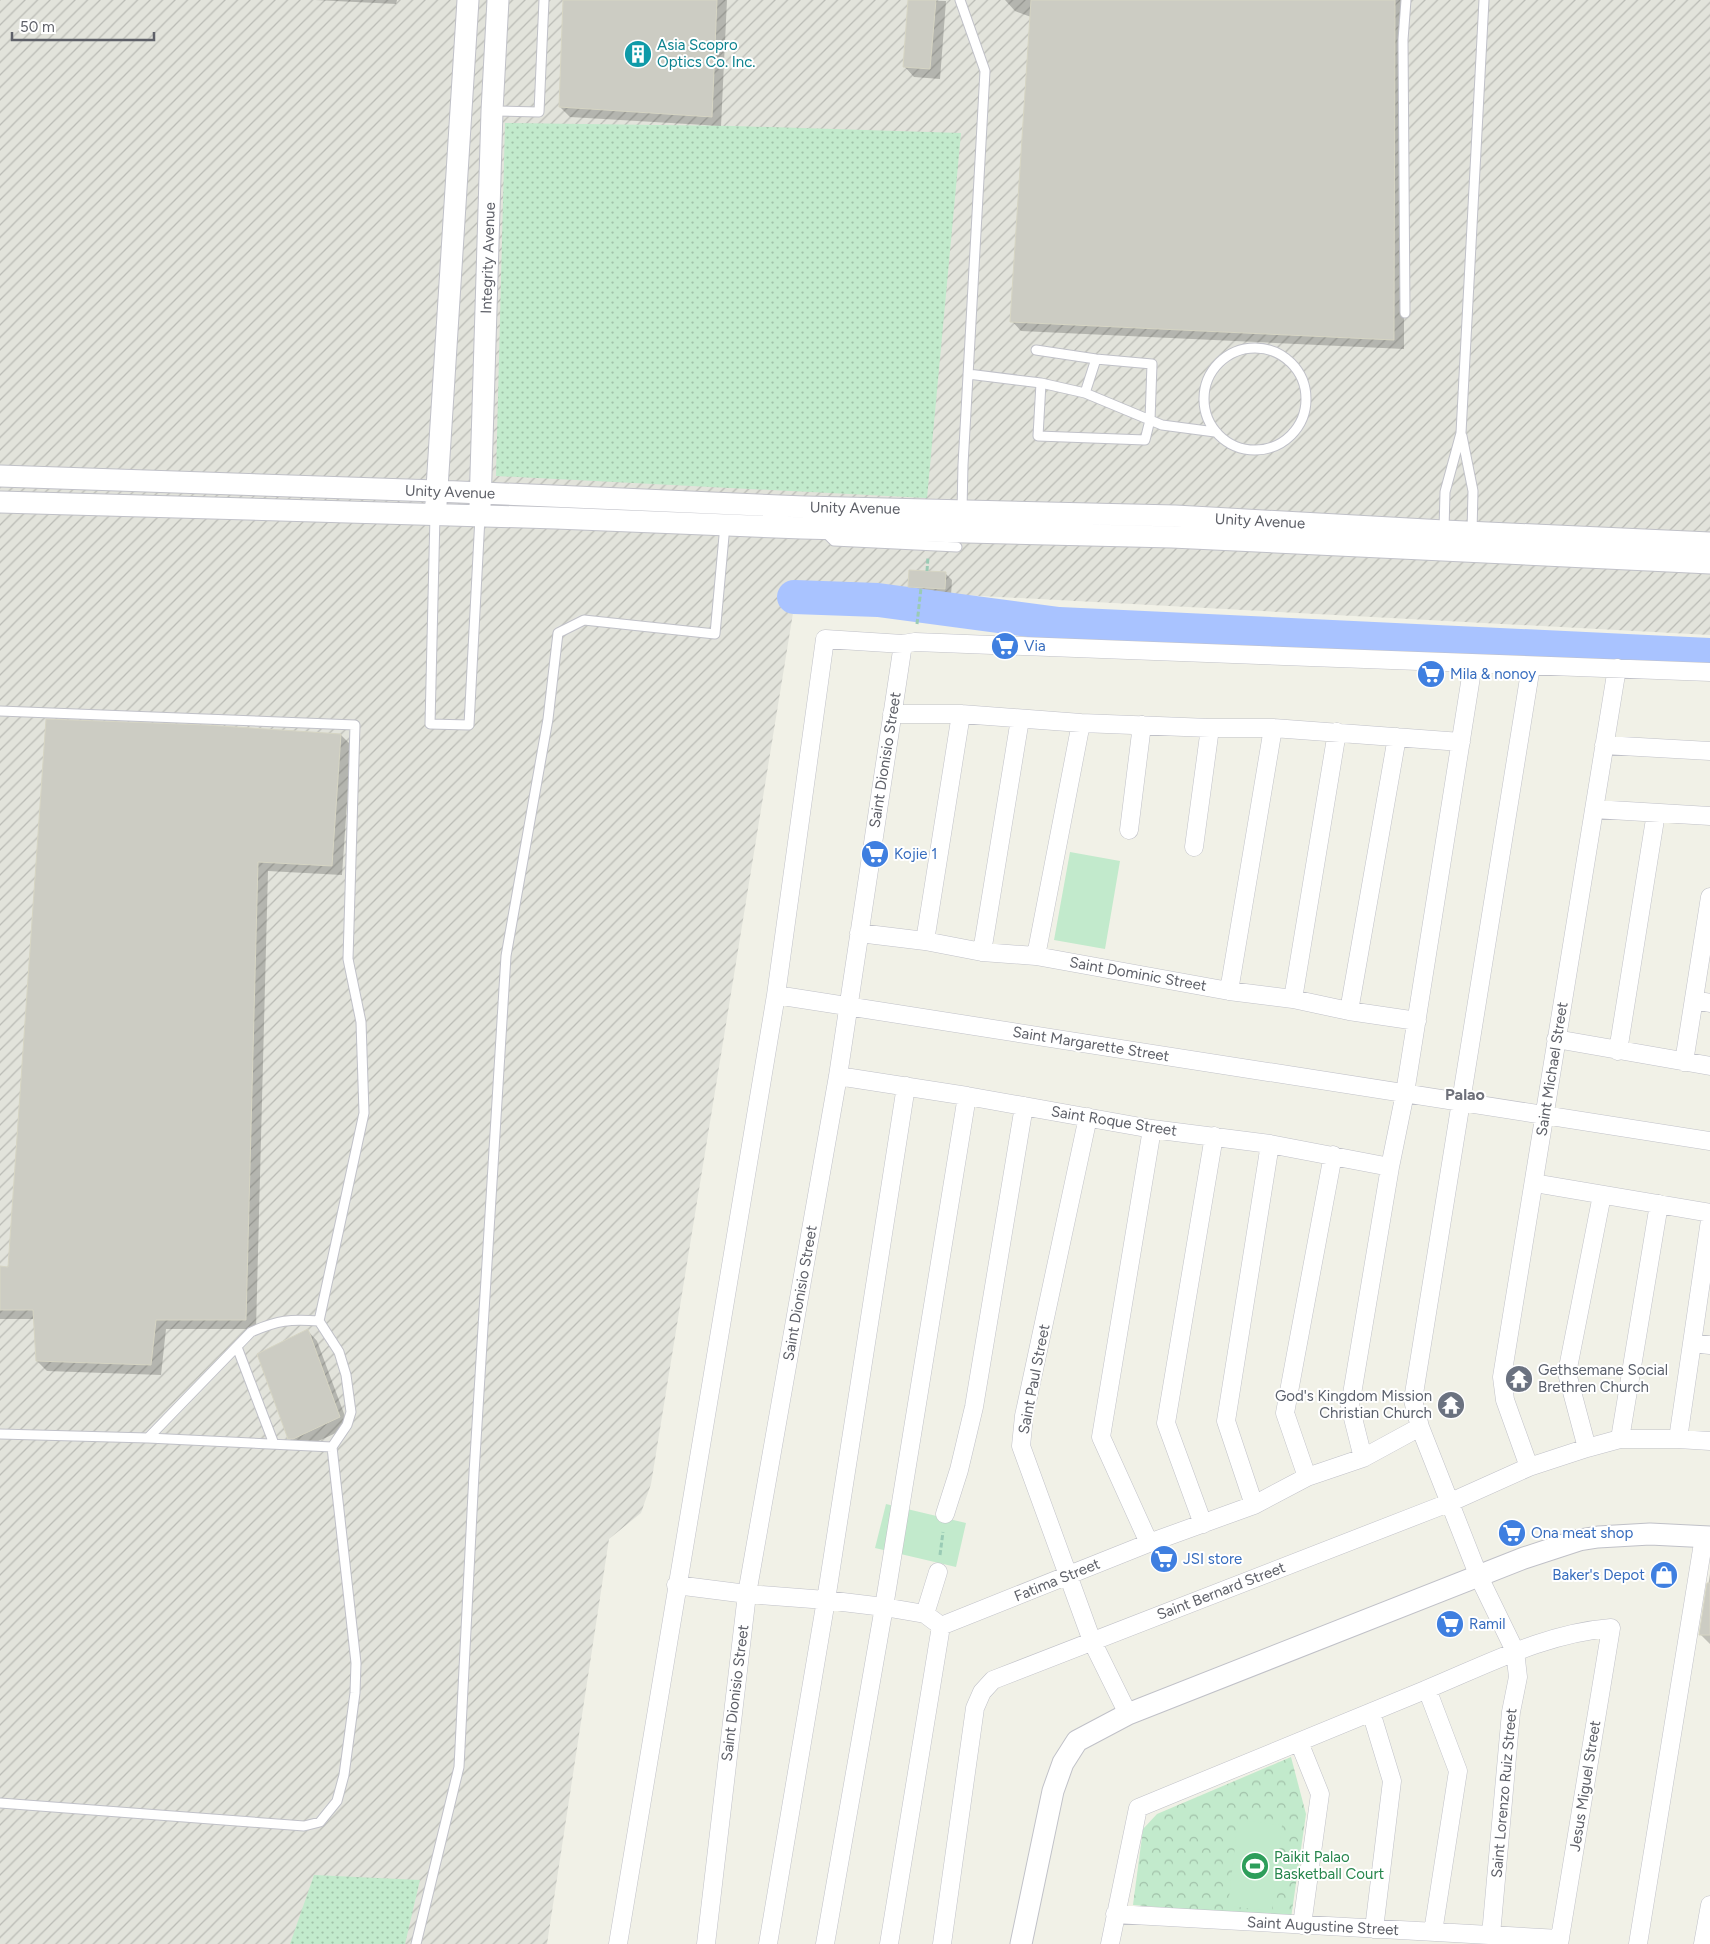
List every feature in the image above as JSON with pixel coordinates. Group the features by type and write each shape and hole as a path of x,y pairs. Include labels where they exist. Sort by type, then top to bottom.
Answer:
{"street":[{"path":"435,514 468,0"},
{"name":"Integrity Avenue","path":"480,517 492,111 498,0"},
{"name":"Unity Avenue","path":"0,476 436,491 804,507 1175,516 1443,541"},
{"name":"Unity Avenue","path":"0,502 1172,537 1470,542 1710,542"},
{"name":"Unity Avenue","path":"1470,542 1710,563"},
{"path":"618,1944 676,1585 776,995 825,639 903,644 915,642 1710,672"},
{"name":"Saint Dionisio Street","path":"706,1944 747,1594 838,1076 903,644"},
{"path":"1363,1458 1350,1406 1390,1167 1417,1021 1473,664"},
{"name":"Saint Lorenzo Ruiz Street","path":"1491,1935 1511,1712 1518,1677 1515,1651 1479,1576 1420,1427 1412,1400 1531,666"},
{"name":"Saint Michael Street","path":"1529,1467 1505,1400 1502,1377 1617,668"},
{"path":"892,714 961,714 1081,723 1210,728 1273,728 1461,742"},
{"path":"925,941 961,714"},
{"path":"982,952 1020,719"},
{"path":"1036,956 1081,723"},
{"path":"1128,830 1142,725"},
{"path":"1194,847 1210,728"},
{"path":"1229,991 1273,728"},
{"path":"1293,999 1337,732"},
{"path":"1349,1012 1397,737"},
{"path":"1604,745 1710,751"},
{"path":"1594,809 1710,816"},
{"path":"1618,1051 1656,813"},
{"path":"1684,1062 1702,1002 1710,897"},
{"name":"Saint Dominic Street","path":"859,933 925,941 982,952 1036,956 1229,991 1293,999 1349,1012 1417,1021"},
{"name":"Saint Margarette Street","path":"776,995 1710,1142"},
{"path":"1556,1039 1710,1066"},
{"name":"Saint Roque Street","path":"838,1076 967,1096 1152,1129 1270,1144 1390,1167"},
{"path":"768,1944 826,1600 906,1086"},
{"path":"826,1944 884,1607 967,1096"},
{"path":"945,1514 959,1470 974,1407 1024,1106"},
{"name":"Saint Paul Street","path":"1088,1117 1024,1416 1022,1446 1092,1641 1128,1714"},
{"path":"1149,1543 1101,1437 1152,1129"},
{"path":"1203,1524 1166,1423 1214,1136"},
{"path":"1254,1505 1226,1420 1270,1144"},
{"path":"1308,1477 1285,1413 1333,1155"},
{"path":"1534,1183 1710,1212"},
{"path":"1587,1448 1567,1373 1602,1195"},
{"path":"1620,1440 1659,1204"},
{"path":"1678,1439 1692,1342 1706,1283 1710,1220"},
{"path":"1692,1342 1710,1345"},
{"name":"Fatima Street","path":"941,1626 1149,1543 1254,1505 1308,1477 1363,1458 1420,1427"},
{"name":"Saint Bernard Street","path":"942,1944 978,1699 985,1688 994,1680 1451,1502 1529,1467 1587,1448 1620,1440 1678,1439 1710,1441"},
{"path":"1021,1944 1053,1791 1063,1763 1078,1741 1128,1714 1524,1558 1579,1540 1650,1534 1707,1537 1638,1944"},
{"path":"925,1614 938,1572"},
{"path":"676,1585 884,1607 925,1614 941,1626 889,1944"},
{"name":"Jesus Miguel Street","path":"1515,1651 1586,1630 1611,1628 1560,1942"},
{"path":"1110,1944 1138,1808 1427,1690 1515,1651"},
{"path":"1427,1690 1458,1771 1433,1932"},
{"path":"1371,1712 1392,1781 1374,1928"},
{"path":"1299,1742 1320,1794 1302,1925"},
{"path":"1703,1944 1710,1905"},
{"name":"Saint Augustine Street","path":"1115,1914 1491,1935 1560,1942"}],"lane":[{"path":"492,111 539,112 544,0"},
{"path":"960,0 985,71 962,510"},
{"path":"1405,313 1404,40 1406,0"},
{"path":"1443,541 1446,492 1461,433 1484,0"},
{"path":"968,374 1041,383 1085,393 1162,425 1215,432 1238,448 1266,450 1290,438 1306,409 1306,389 1298,370 1283,356 1263,348 1243,350 1224,358 1211,374 1204,393 1206,414 1215,432"},
{"path":"1036,350 1096,359 1152,364 1150,420 1145,440 1038,436 1041,383"},
{"path":"1085,393 1096,359"},
{"path":"1461,433 1473,491 1470,542"},
{"path":"435,514 430,724 469,725 480,517"},
{"path":"416,1944 459,1766 474,1473 506,956 548,719 558,634 584,620 715,634 725,525"},
{"path":"822,528 834,541 957,547"},
{"path":"0,711 355,725 348,959 361,1022 364,1112 319,1321 339,1352 346,1375 351,1412 348,1425 332,1447 356,1663 355,1693 344,1775 337,1801 320,1822 304,1826 0,1803"},
{"path":"148,1438 251,1332 273,1322 297,1319 319,1321"},
{"path":"236,1347 274,1444"},
{"path":"0,1434 148,1438 332,1447"}],"path":[{"path":"917,621 921,588"},
{"path":"938,1572 945,1514"}],"shaded area":[{"path":"0,0 1710,0 1710,635 795,586 794,607 651,1484 641,1513 609,1539 547,1944 0,1944"}],"green space":[{"path":"505,123 734,126 961,133 927,498 496,476"},
{"path":"1070,852 1120,861 1105,949 1054,940"},
{"path":"886,1504 966,1523 956,1567 875,1548"},
{"path":"1291,1757 1306,1814 1291,1918 1133,1905 1143,1829 1157,1814"},
{"name":"Paikit Palao Basketball Court","path":"1238,1820 1282,1825 1272,1911 1228,1906"},
{"path":"314,1875 420,1880 405,1944 290,1944"}],"building":[{"name":"Asia Scopro Optics Co. Inc.","path":"563,0 717,0 712,117 559,107"},
{"path":"908,0 936,0 930,69 903,67"},
{"path":"1031,0 1395,0 1394,340 1010,322"},
{"path":"909,570 946,572 945,589 908,587"},
{"path":"46,719 206,725 341,734 332,866 258,862 246,1320 156,1320 151,1365 36,1361 33,1310 0,1310 0,1266 8,1267"},
{"path":"308,1329 340,1417 293,1439 288,1439 257,1354"},
{"path":"1707,1583 1710,1583 1710,1635 1699,1635"}],"waterway":[{"path":"794,597 878,600 1059,624 1710,655"}],"place":[{"name":"Asia Scopro Optics Co. Inc.","path":"638,54"},
{"name":"Via","path":"1005,646"},
{"name":"Mila & nonoy","path":"1431,674"},
{"name":"Kojie 1","path":"875,854"},
{"name":"Gethsemane Social Brethren Church","path":"1519,1379"},
{"name":"God's Kingdom Mission Christian Church","path":"1451,1405"},
{"name":"Ona meat shop","path":"1512,1533"},
{"name":"JSI store","path":"1164,1559"},
{"name":"Baker's Depot","path":"1664,1575"},
{"name":"Ramil","path":"1450,1624"},
{"name":"Paikit Palao Basketball Court","path":"1255,1866"}],"district":[{"name":"Palao","path":"1465,1094"}]}
